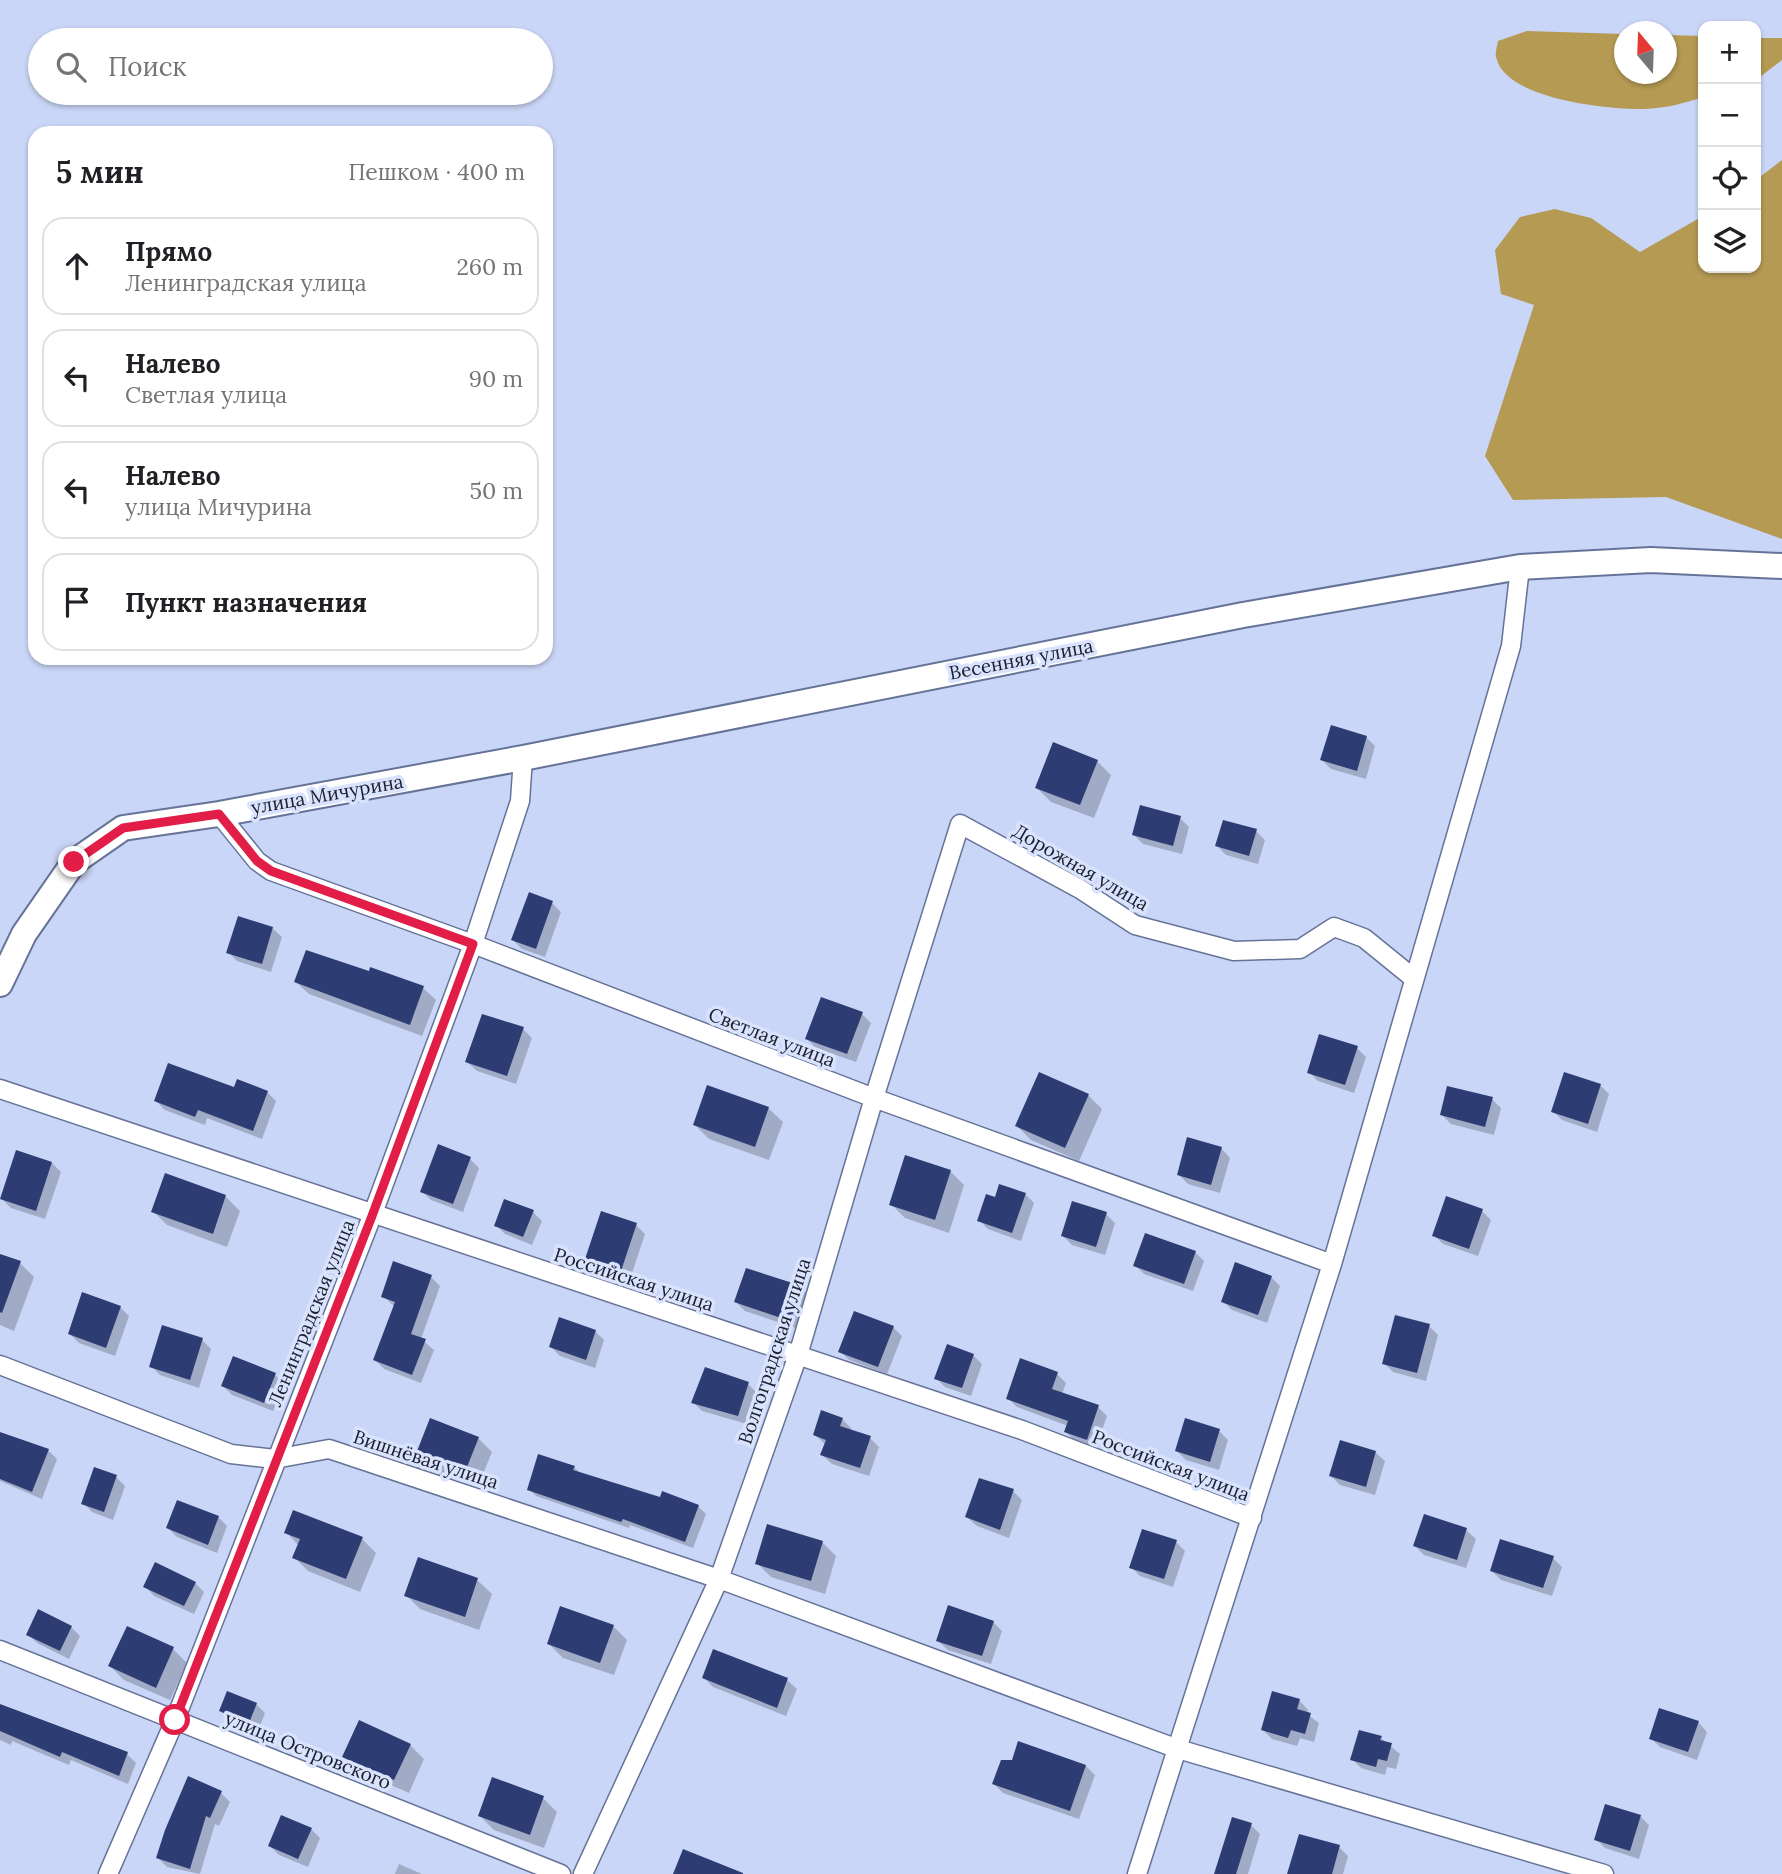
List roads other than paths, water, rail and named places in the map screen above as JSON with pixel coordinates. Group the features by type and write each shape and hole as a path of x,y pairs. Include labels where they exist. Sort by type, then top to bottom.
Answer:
{"street":[{"name":"Весенняя улица","path":"523,758 1243,615 1520,567 1651,560 1782,566"},
{"path":"1137,1874 1332,1264 1412,977 1511,646 1520,567"},
{"name":"улица Мичурина","path":"0,984 24,934 74,862 123,828 219,814 523,758"},
{"name":"Ленинградская улица","path":"108,1874 175,1720 372,1216 473,944 520,801 523,758"},
{"name":"Светлая улица","path":"219,814 257,861 271,871 473,944 874,1098 1332,1264"},
{"name":"Дорожная улица","path":"960,824 1080,889 1135,925 1234,951 1300,949 1335,926 1364,938 1412,977"},
{"name":"Волгоградская улица","path":"583,1874 719,1579 798,1355 874,1098 960,824"},
{"name":"Российская улица","path":"0,1089 372,1216 1022,1430 1252,1518"},
{"name":"Вишнёвая улица","path":"0,1365 231,1454 275,1459 329,1449 719,1579 1178,1749 1544,1854 1604,1874"},
{"name":"улица Островского","path":"0,1650 561,1874"}]}
